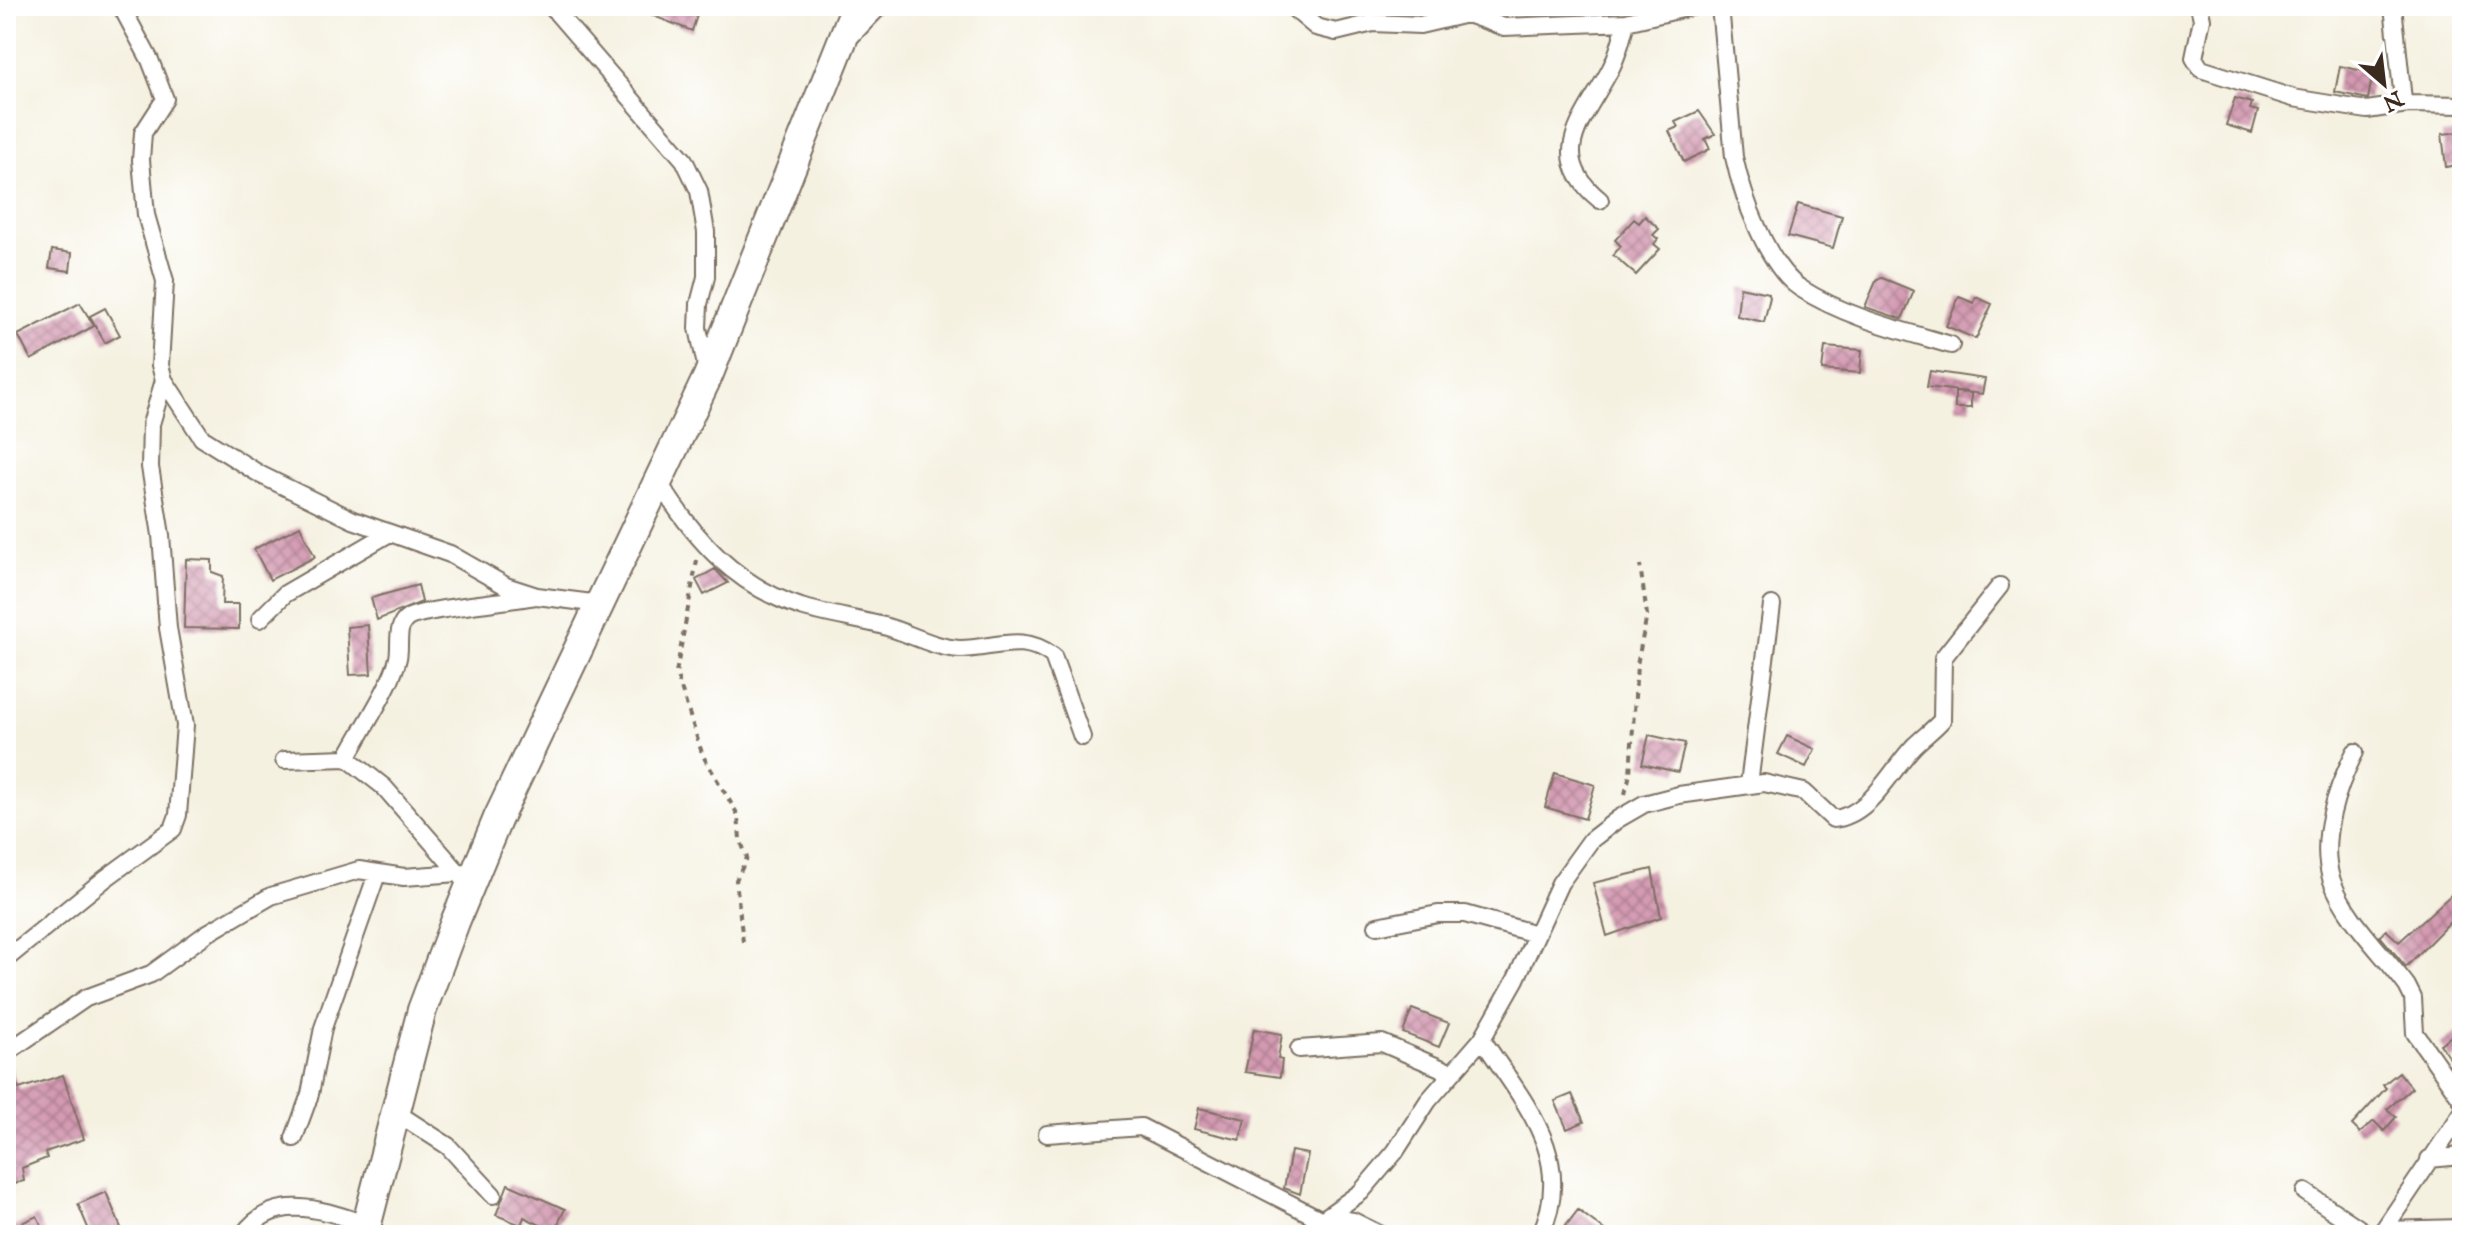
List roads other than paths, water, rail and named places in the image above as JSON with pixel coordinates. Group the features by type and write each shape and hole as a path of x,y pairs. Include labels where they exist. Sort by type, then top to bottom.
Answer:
{"highway":[{"path":"365,1229 422,1010 464,879 498,818 708,376 856,6"}],"street":[{"path":"121,6 150,60 165,99 143,133 141,160 146,215 165,281 158,347 164,380 193,427 214,449 274,482 388,534 450,554 506,586 537,596 600,604"},
{"path":"551,6 684,160 699,191 706,232 706,277 699,304 698,328 708,376"},
{"path":"839,48 880,6"},
{"path":"1291,6 1316,27 1336,32 1373,23 1420,25 1467,14 1504,27 1626,22 1695,6"},
{"path":"1720,6 1734,157 1739,179 1773,257 1798,287 1861,318 1951,345"},
{"path":"2199,6 2202,19 2194,58 2201,69 2293,98 2367,110 2408,104 2462,105"},
{"path":"2393,6 2400,93 2408,104"},
{"path":"1600,200 1582,186 1576,176 1571,160 1573,139 1615,59 1626,22"},
{"path":"6,959 173,829 178,815 185,725 168,628 161,535 150,467 151,424 164,380"},
{"path":"658,481 704,548 774,596 802,607 888,627 939,646 961,649 1017,641 1042,647 1053,656 1082,737"},
{"path":"260,619 285,594 388,534"},
{"path":"1301,1235 1361,1192 1452,1073 1482,1039 1573,863 1591,840 1618,819 1656,801 1749,784 1780,785 1804,792 1833,819 1846,818 1860,810 1914,746 1942,720 1943,658 2000,586"},
{"path":"347,758 391,676 398,659 401,626 406,619 428,611 537,596"},
{"path":"1749,784 1772,605"},
{"path":"2355,752 2336,795 2328,866 2332,881 2346,907 2407,986 2413,998 2415,1033 2462,1100"},
{"path":"284,760 347,758 384,787 464,879"},
{"path":"6,1053 86,998 151,974 215,928 271,896 359,870 404,877 464,879"},
{"path":"294,1138 310,1094 323,1028 377,874"},
{"path":"1377,926 1438,914 1465,914 1536,934"},
{"path":"1482,1039 1549,1150 1554,1199 1540,1235"},
{"path":"1299,1049 1382,1043 1452,1073"},
{"path":"394,1111 448,1146 493,1195"},
{"path":"2377,1233 2462,1113"},
{"path":"1047,1134 1141,1127 1325,1218 1353,1221 1381,1235"},
{"path":"2429,1159 2462,1156"},
{"path":"2305,1192 2377,1233 2462,1228"},
{"path":"243,1235 250,1226 287,1206 325,1211 365,1229"}]}
